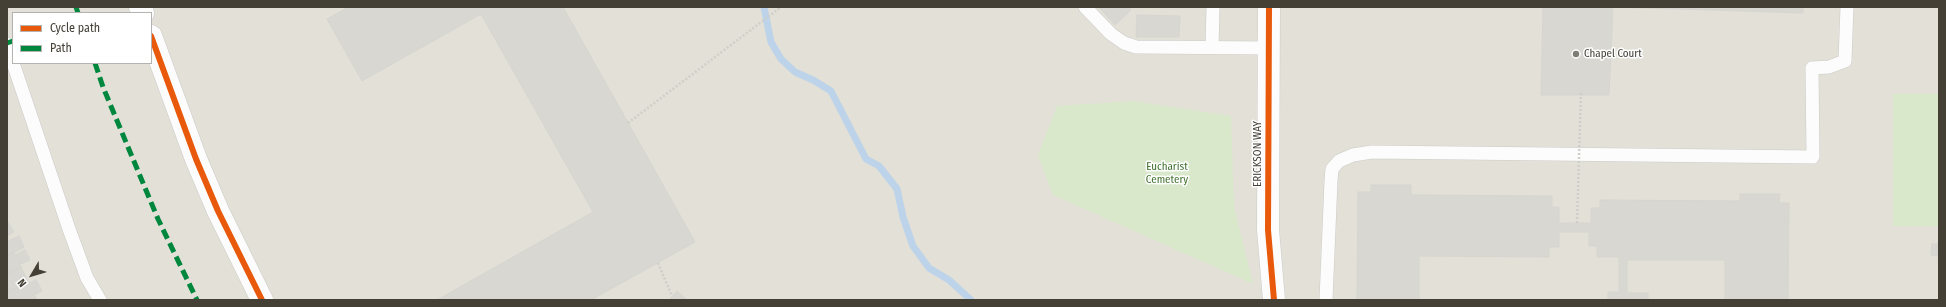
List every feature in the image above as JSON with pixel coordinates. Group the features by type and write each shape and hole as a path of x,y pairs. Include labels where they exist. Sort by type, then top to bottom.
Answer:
{"street":[{"name":"ERICKSON WAY","path":"1269,7 1268,230 1274,300"},
{"path":"152,39 196,159 218,211 262,300"}],"lane":[{"path":"1085,7 1111,34 1124,43 1136,47 1268,48"},
{"path":"1212,47 1213,7"},
{"path":"1326,300 1332,170 1339,162 1353,155 1380,152 1813,157 1812,68 1829,67 1845,61 1846,7"},
{"path":"7,44 12,59"},
{"path":"14,64 69,229 88,278 100,300"}],"path":[{"path":"628,124 781,7"},
{"path":"1577,223 1581,92"},
{"path":"658,263 672,296"}],"shaded area":[{"path":"7,7 1939,7 1939,300 7,300"}],"green space":[{"path":"1893,94 1939,94 1939,226 1893,226"},
{"name":"Eucharist Cemetery","path":"1133,101 1231,116 1234,206 1253,284 1053,195 1038,155 1057,106"}],"building":[{"path":"349,7 563,7 695,242 591,300 437,300 593,212 481,14 362,81 327,19"},
{"path":"1099,7 1129,7 1131,10 1115,25"},
{"name":"Chapel Court","path":"1543,7 1613,7 1609,95 1541,95"},
{"path":"1613,7 1803,7 1803,13"},
{"path":"1137,15 1180,16 1179,37 1136,37"},
{"path":"1371,185 1411,185 1411,195 1552,196 1552,207 1559,207 1559,223 1591,223 1591,208 1600,208 1600,200 1740,201 1740,194 1780,194 1779,203 1789,203 1788,300 1725,300 1725,260 1627,260 1627,293 1648,293 1648,300 1608,300 1608,292 1619,292 1619,257 1597,257 1597,246 1589,246 1589,232 1559,232 1559,247 1549,247 1549,257 1419,256 1419,300 1357,300 1358,192 1371,192"},
{"path":"7,221 14,232 7,236"},
{"path":"19,236 24,247 7,256 7,238 8,241"},
{"path":"1932,244 1939,244 1939,256 1931,255"},
{"path":"25,250 30,260 20,264 21,267 7,274 7,256 14,252 15,255"},
{"path":"21,267 28,282 7,293 7,274"},
{"path":"36,280 42,291 34,295 37,299 7,300 7,293"},
{"path":"677,291 687,300 669,300"}],"waterway":[{"path":"764,7 771,42 781,59 795,72 813,80 831,91 866,159 879,166 897,189 903,217 913,246 929,268 949,280 971,300"}],"marked path":[{"path":"76,7 78,12"},
{"path":"7,43 12,41"},
{"path":"95,64 103,87 158,219 197,300"}],"cycle path":[{"path":"1269,7 1268,230 1274,300"},
{"path":"152,39 196,159 218,211 262,300"}],"place":[{"name":"Chapel Court","path":"1576,54"}]}
